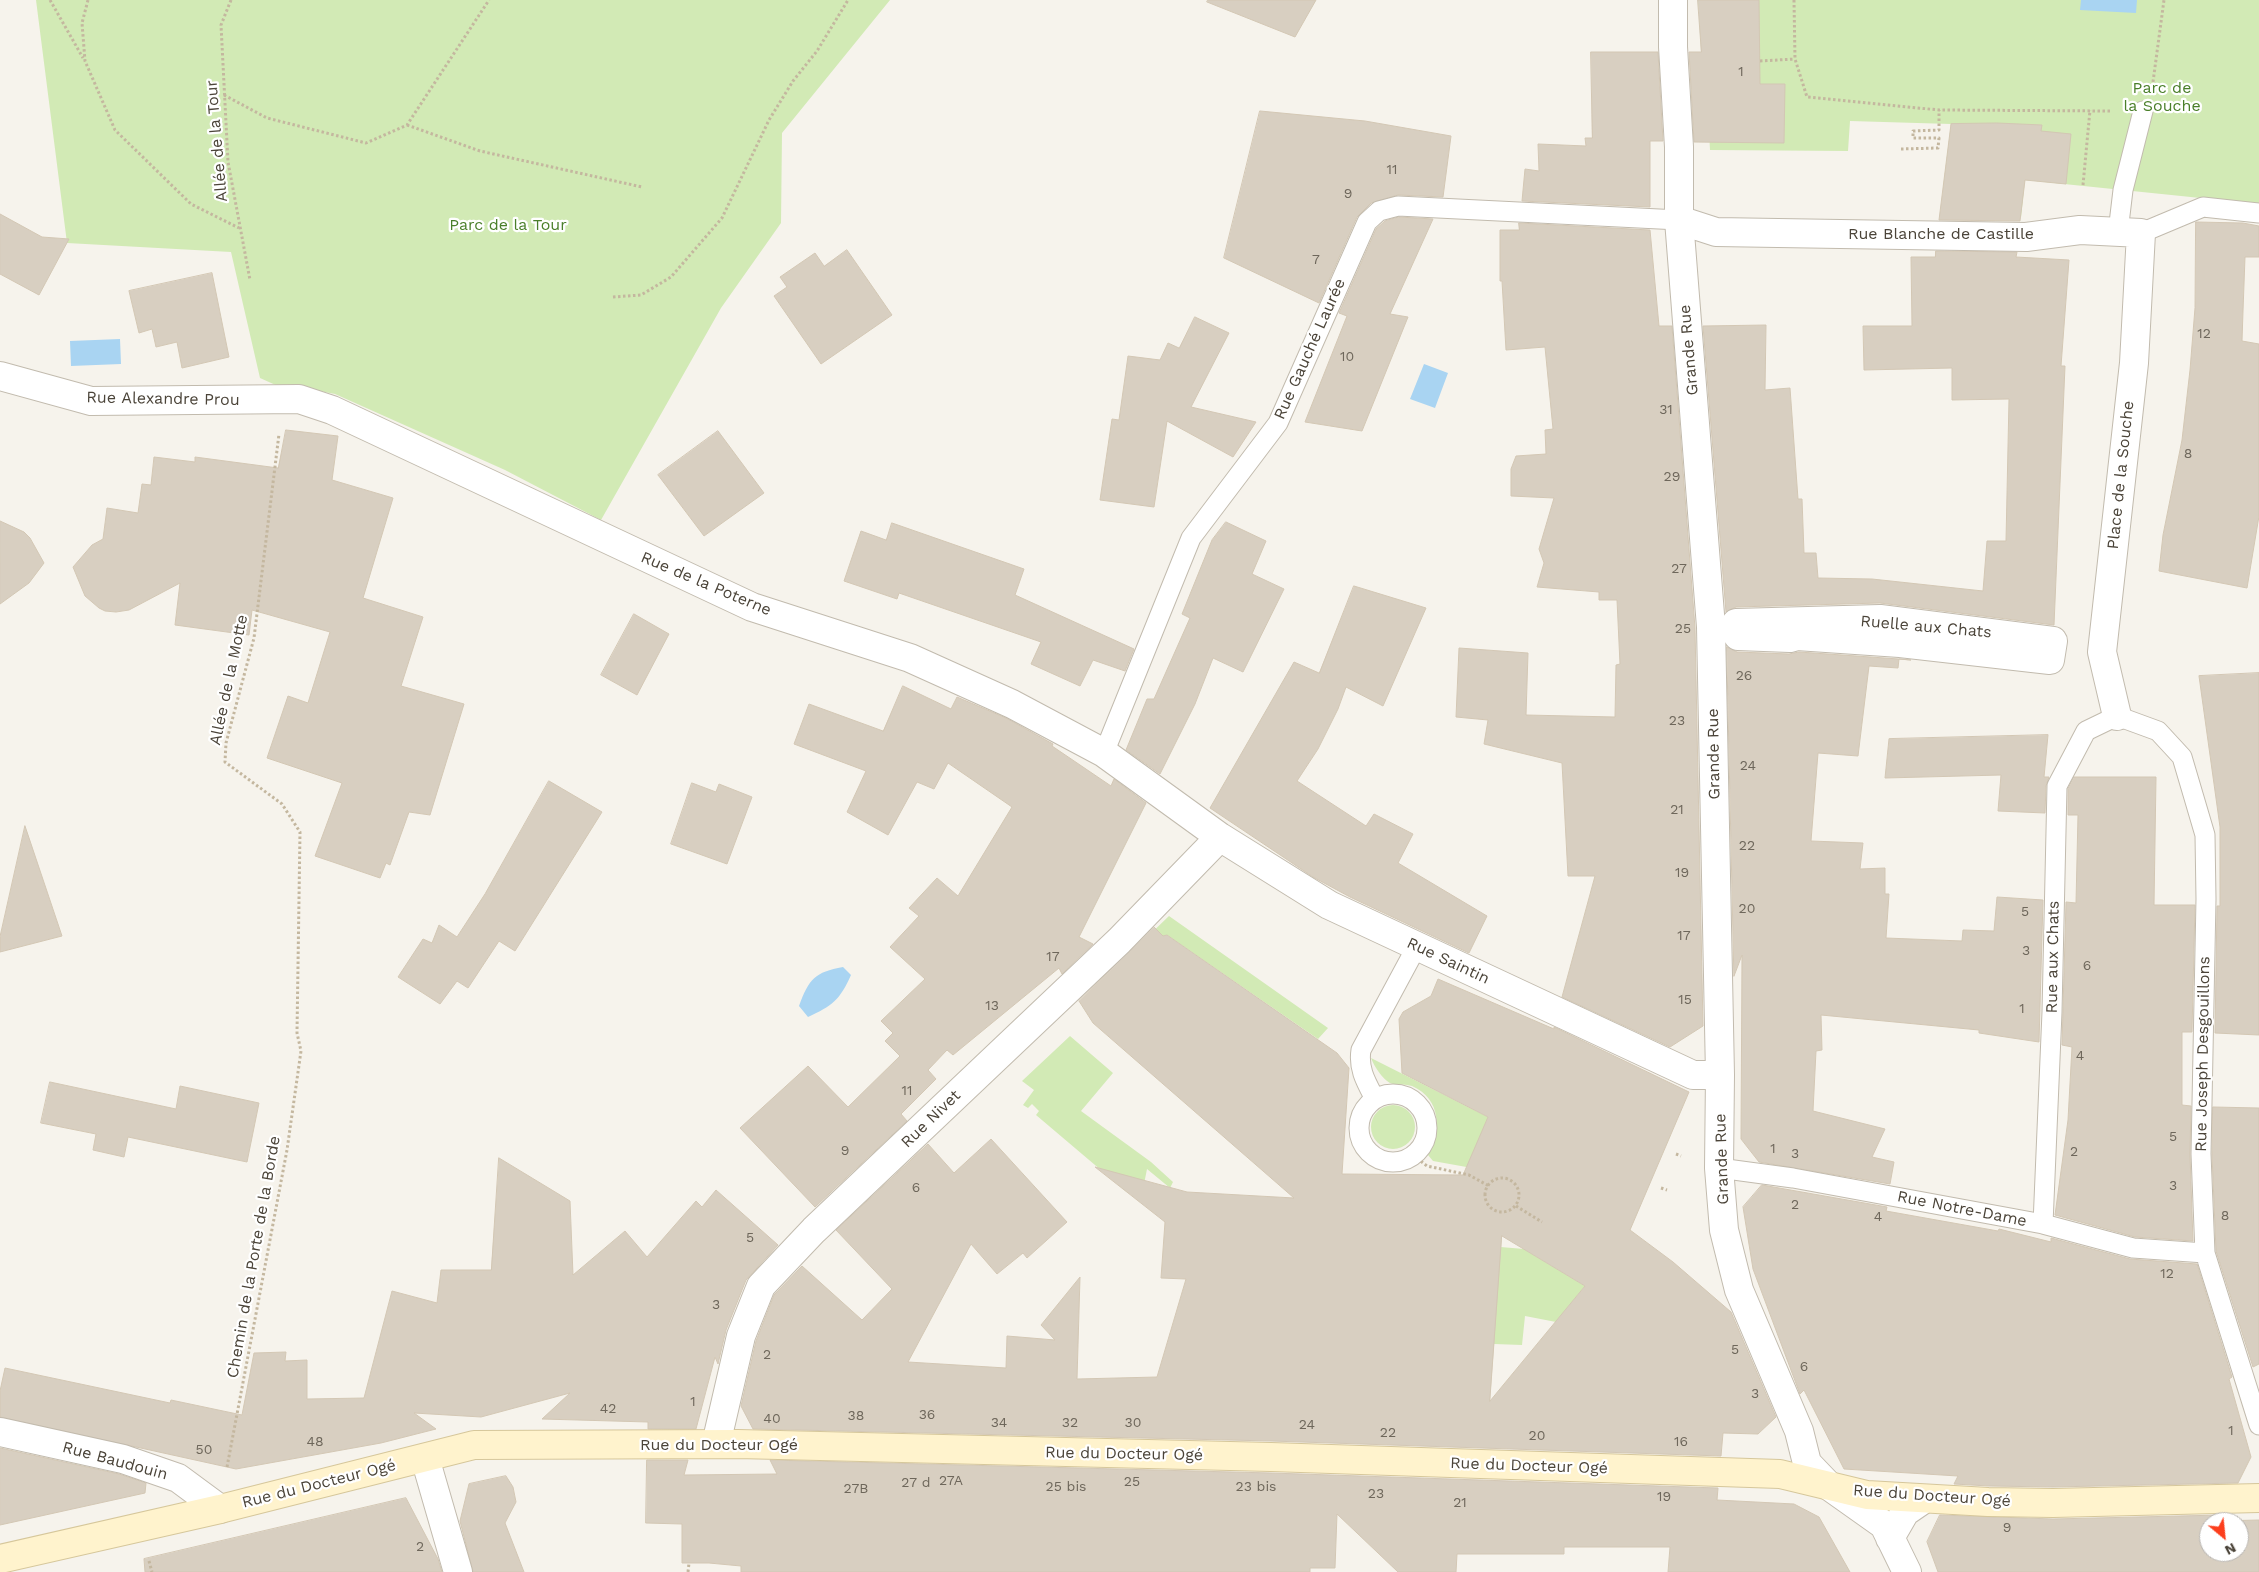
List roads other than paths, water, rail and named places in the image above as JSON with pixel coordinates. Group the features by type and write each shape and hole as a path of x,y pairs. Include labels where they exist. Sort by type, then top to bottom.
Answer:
{"main road":[{"name":"Rue du Docteur Ogé","path":"0,1559 220,1509 474,1445 716,1444 1271,1457 1780,1474 1867,1494 1924,1499 2053,1503 2259,1498"}],"street":[{"name":"Grande Rue","path":"1673,0 1673,47 1679,147 1679,220 1711,627 1720,1075 1719,1168 1724,1230 1740,1290 1799,1431 1807,1463 1829,1486 1884,1525 1907,1572"},
{"name":"Rue Blanche de Castille","path":"1679,220 1716,232 2026,237 2080,230 2130,233"},
{"name":"Place de la Souche","path":"2117,716 2102,652 2134,362 2130,233"},
{"name":"Rue Alexandre Prou","path":"0,376 91,401 299,399"},
{"name":"Rue de la Poterne","path":"299,399 332,410 752,607 910,658 1012,704 1104,753 1189,814"},
{"name":"Ruelle aux Chats","path":"1737,628 1802,628 1908,632 2051,649"},
{"name":"Rue Saintin","path":"1189,814 1220,837 1329,905 1693,1075 1720,1075"},
{"name":"Rue Nivet","path":"716,1444 741,1336 761,1286 814,1230 1119,941 1220,837"},
{"name":"Rue Baudouin","path":"0,1432 123,1459 178,1478 220,1509"},
{"path":"425,1458 458,1572"},
{"path":"1890,1538 1905,1512 1924,1499"}],"lane":[{"path":"2130,233 2123,190 2142,111"},
{"name":"Rue Gauché Laurée","path":"1104,753 1191,538 1278,423 1367,222 1379,211 1398,206 1679,220"},
{"name":"Rue Blanche de Castille","path":"2130,233 2203,207 2259,213"},
{"name":"Rue aux Chats","path":"2043,1224 2052,1012 2057,786 2086,731 2117,716"},
{"name":"Rue Joseph Desgouillons","path":"2117,716 2158,731 2182,757 2205,834 2206,899 2201,1154 2204,1253 2259,1425"},
{"path":"1375,1098 1361,1070 1359,1062 1361,1050 1416,946"},
{"path":"1394,1094 1408,1097 1418,1104 1426,1119 1427,1131 1421,1147 1413,1155 1402,1161 1390,1162 1374,1156 1365,1148 1360,1138 1359,1126 1362,1113 1375,1098 1394,1094"},
{"name":"Rue Notre-Dame","path":"1719,1168 1793,1178 2043,1224 2133,1248 2204,1253"}],"water":[{"path":"2081,0 2137,0 2136,13 2080,10"},
{"path":"120,339 121,364 71,366 70,341"},
{"path":"1424,364 1448,373 1435,408 1410,399"},
{"path":"843,967 851,975 843,991 829,1005 808,1017 799,1006 810,983 819,974"}],"park label":[{"name":"Parc de la Souche","path":"2162,97"},
{"name":"Parc de la Tour","path":"508,225"}]}
